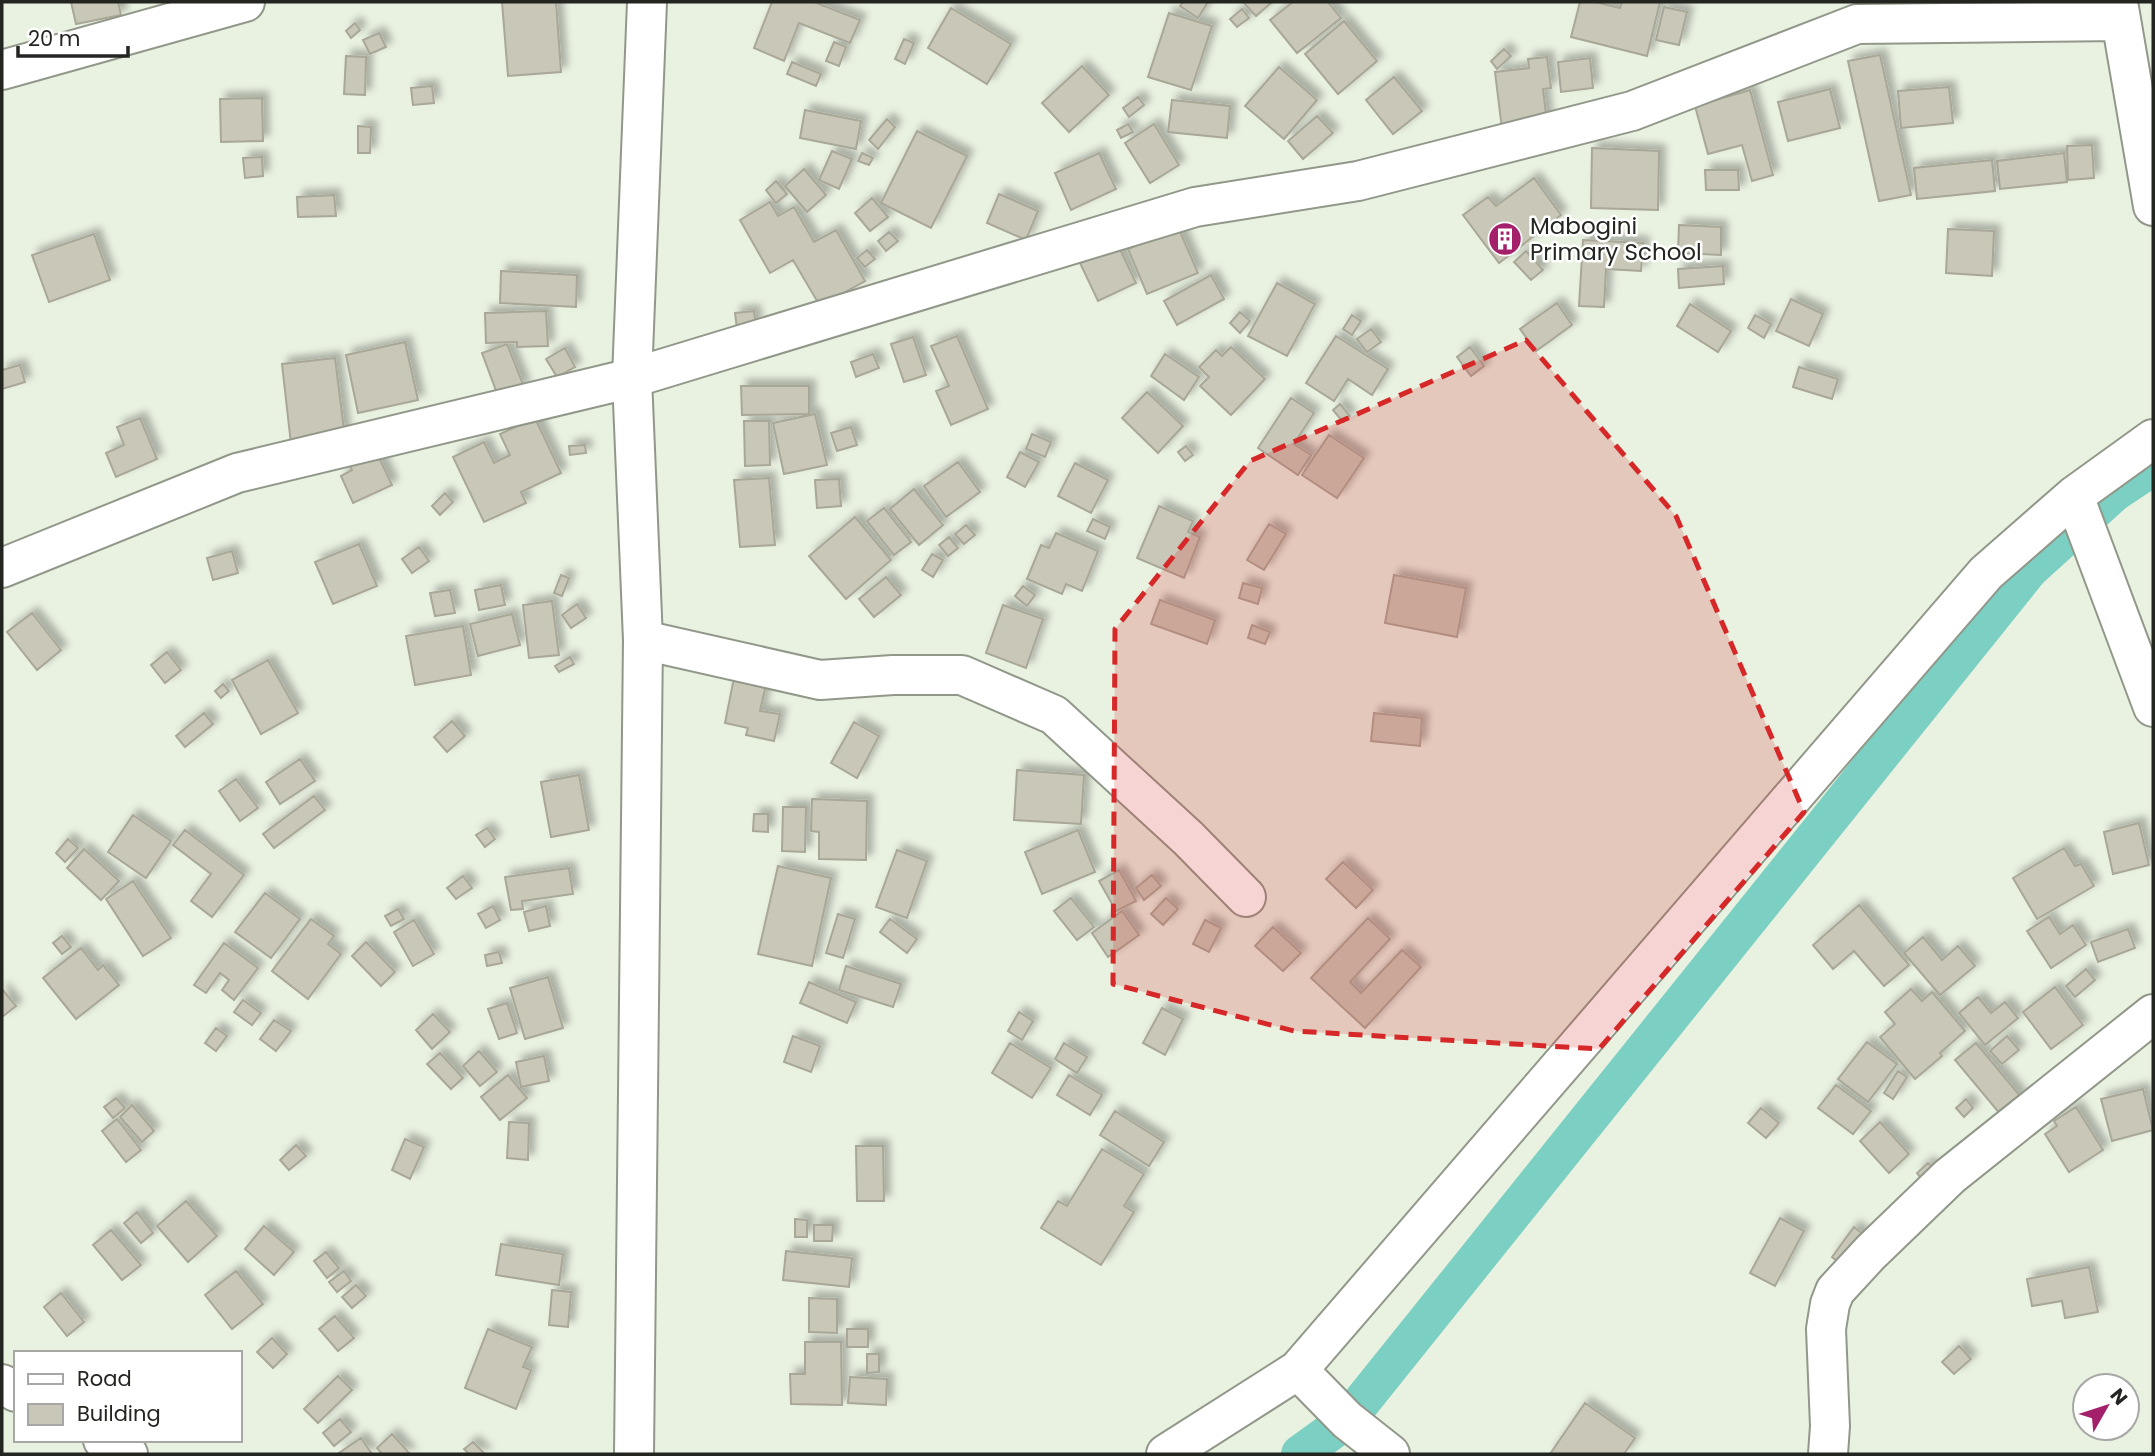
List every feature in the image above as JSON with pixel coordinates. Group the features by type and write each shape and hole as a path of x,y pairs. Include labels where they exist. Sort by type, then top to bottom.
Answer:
{"street":[{"path":"2,70 245,2"},
{"path":"634,1454 643,640 632,378 646,2"},
{"path":"2,568 237,473 632,378 1195,207 1358,181 1632,111 1857,24 2120,11 2153,206"},
{"path":"1167,1454 1298,1370 1986,573 2081,514 2153,439"},
{"path":"2081,514 2153,707"},
{"path":"643,640 820,680 962,675 974,680 1054,715 1188,838 1246,897"},
{"path":"1828,1454 1830,1426 1826,1329 1835,1291 1870,1253 1950,1176 2153,1014"},
{"path":"1298,1370 1347,1420 1390,1454"},
{"path":"107,1442 128,1454"}],"highlighted area":[{"path":"1526,340 1676,516 1804,812 1599,1049 1294,1031 1113,984 1115,629 1250,461"}],"building":[{"path":"71,2 118,2 121,15 76,24"},
{"path":"502,2 556,2 561,72 508,76"},
{"path":"772,2 814,2 860,20 850,43 799,23 784,61 754,48"},
{"path":"1183,2 1208,2 1198,18 1180,6"},
{"path":"1243,2 1272,2 1256,16"},
{"path":"1293,2 1328,2 1341,18 1297,53 1270,20"},
{"path":"1580,2 1595,2 1620,8 1622,2 1660,2 1647,56 1571,37"},
{"path":"1664,7 1687,12 1679,45 1656,40"},
{"path":"951,8 1011,44 987,84 928,48"},
{"path":"1242,9 1249,18 1237,27 1230,19"},
{"path":"1169,13 1212,26 1191,90 1148,77"},
{"path":"1344,21 1377,61 1338,94 1305,54"},
{"path":"355,23 360,30 351,38 346,31"},
{"path":"379,33 386,47 370,54 363,40"},
{"path":"904,39 914,43 905,64 895,59"},
{"path":"834,42 846,47 839,66 826,61"},
{"path":"1504,49 1511,56 1497,69 1491,61"},
{"path":"1880,55 1911,195 1879,201 1848,61"},
{"path":"346,56 366,57 365,95 344,94"},
{"path":"1547,57 1551,88 1543,89 1547,123 1502,129 1495,72 1529,68 1528,59"},
{"path":"1590,58 1593,88 1561,92 1558,62"},
{"path":"792,62 821,74 816,86 787,74"},
{"path":"1082,66 1109,95 1069,132 1042,103"},
{"path":"1279,67 1317,100 1284,139 1245,106"},
{"path":"1394,77 1422,111 1393,134 1366,100"},
{"path":"432,86 434,103 413,105 411,88"},
{"path":"1949,87 1953,123 1901,128 1898,91"},
{"path":"1830,89 1840,128 1788,141 1778,102"},
{"name":"Mabogini Primary School","path":"1750,90 1773,175 1752,181 1742,145 1708,154 1695,106"},
{"path":"1138,97 1144,105 1129,117 1123,108"},
{"path":"262,98 263,141 221,142 220,99"},
{"path":"1172,100 1230,106 1227,138 1168,132"},
{"path":"805,110 861,121 856,149 800,138"},
{"path":"1317,116 1333,133 1303,159 1288,141"},
{"path":"887,119 895,127 878,149 869,140"},
{"path":"1128,124 1133,132 1121,138 1117,130"},
{"path":"1154,124 1179,165 1150,183 1125,143"},
{"path":"358,126 371,127 370,153 358,153"},
{"path":"917,131 967,156 931,228 881,203"},
{"path":"2092,145 2094,178 2068,180 2067,146"},
{"path":"1592,148 1659,151 1658,210 1591,208"},
{"path":"832,151 852,159 839,189 819,180"},
{"path":"862,153 873,158 869,165 858,161"},
{"path":"1099,153 1116,189 1071,210 1055,173"},
{"path":"2064,153 2067,182 2000,189 1997,161"},
{"path":"262,157 263,176 245,178 243,158"},
{"path":"1992,160 1995,191 1917,199 1914,168"},
{"path":"804,169 826,195 807,212 785,186"},
{"path":"1705,170 1738,170 1739,190 1706,190"},
{"name":"Mabogini Primary School","path":"1534,178 1561,215 1499,263 1463,215 1488,197 1496,206"},
{"path":"776,181 787,194 776,203 766,190"},
{"path":"999,194 1038,211 1026,240 987,223"},
{"path":"334,195 336,216 298,217 297,197"},
{"path":"872,198 888,217 870,231 855,213"},
{"path":"770,202 778,216 794,207 814,242 836,230 865,281 820,306 793,260 770,273 740,220"},
{"path":"1679,225 1721,227 1721,255 1678,253"},
{"path":"1178,227 1198,273 1147,294 1128,249"},
{"path":"1948,229 1994,231 1992,276 1946,273"},
{"path":"889,232 898,241 886,251 878,241"},
{"path":"94,234 110,280 49,302 32,255"},
{"name":"Mabogini Primary School","path":"1583,240 1643,243 1641,271 1606,269 1604,307 1579,306"},
{"path":"1118,245 1136,283 1098,301 1080,263"},
{"path":"867,250 875,259 865,267 857,258"},
{"path":"1526,251 1543,270 1531,280 1514,262"},
{"path":"1723,266 1724,284 1679,288 1678,269"},
{"path":"501,271 577,275 576,307 500,303"},
{"path":"1211,275 1224,299 1177,325 1164,301"},
{"path":"1277,283 1315,304 1287,356 1248,336"},
{"path":"1791,299 1823,314 1809,346 1776,331"},
{"path":"1557,303 1572,325 1536,351 1520,329"},
{"path":"1690,304 1731,331 1718,352 1677,326"},
{"path":"546,311 548,346 517,347 517,342 486,343 485,313"},
{"path":"754,311 756,327 737,329 735,313"},
{"path":"1240,312 1250,321 1240,333 1230,323"},
{"path":"1352,315 1361,321 1352,335 1343,329"},
{"path":"1755,315 1771,324 1764,338 1748,328"},
{"path":"1371,329 1381,342 1367,352 1357,339"},
{"path":"957,336 988,409 951,425 936,391 949,386 931,346"},
{"path":"1336,336 1388,369 1372,395 1348,379 1334,401 1306,383"},
{"path":"913,337 926,375 904,382 891,344"},
{"path":"405,342 418,400 358,413 346,355"},
{"path":"507,344 524,387 498,396 482,353"},
{"path":"1231,347 1265,379 1231,415 1200,386 1209,377 1199,367 1216,350 1222,356"},
{"path":"1470,347 1484,366 1471,376 1457,357"},
{"path":"565,348 575,367 557,377 546,359"},
{"path":"873,354 879,368 856,377 851,362"},
{"path":"1165,354 1199,377 1184,400 1151,376"},
{"path":"335,358 345,438 291,444 282,364"},
{"path":"20,365 25,382 2,389 2,370"},
{"path":"1799,367 1838,379 1832,399 1793,387"},
{"path":"741,386 809,386 809,414 742,415"},
{"path":"1147,392 1183,426 1158,453 1122,418"},
{"path":"1291,398 1314,413 1294,444 1311,455 1298,475 1258,448"},
{"path":"1340,404 1350,416 1343,422 1333,410"},
{"path":"815,414 827,465 784,474 773,423"},
{"path":"140,418 157,459 116,477 106,453 124,445 117,427"},
{"path":"535,418 561,473 521,492 526,503 484,522 453,457 484,442 494,463 510,455 500,434"},
{"path":"744,421 769,421 770,465 745,466"},
{"path":"851,427 857,445 837,451 831,433"},
{"path":"1032,434 1051,442 1045,457 1026,449"},
{"path":"1329,435 1364,458 1337,498 1302,475"},
{"path":"585,445 586,453 570,455 569,446"},
{"path":"1186,446 1193,455 1185,461 1178,452"},
{"path":"374,447 392,485 353,503 341,476 352,470 347,459"},
{"path":"1020,452 1039,462 1025,487 1007,477"},
{"path":"958,462 980,492 946,517 924,486"},
{"path":"1075,463 1108,480 1091,513 1058,496"},
{"path":"769,478 775,545 740,547 734,480"},
{"path":"839,479 841,506 817,508 815,480"},
{"path":"914,489 943,525 919,545 890,509"},
{"path":"445,493 453,502 440,515 432,506"},
{"path":"1159,506 1193,521 1188,532 1200,537 1184,578 1137,558"},
{"path":"884,508 911,542 894,555 867,521"},
{"path":"855,517 891,560 846,599 809,556"},
{"path":"1093,519 1110,527 1105,539 1087,531"},
{"path":"1269,524 1286,534 1264,570 1247,560"},
{"path":"966,525 975,535 964,544 955,534"},
{"path":"1056,533 1098,551 1082,591 1066,584 1062,594 1027,579 1041,545 1049,548"},
{"path":"949,537 958,548 948,556 939,545"},
{"path":"359,544 377,586 333,604 315,562"},
{"path":"419,547 429,561 412,573 402,559"},
{"path":"232,551 238,573 213,580 207,558"},
{"path":"932,554 943,560 933,577 922,570"},
{"path":"561,575 569,578 562,596 554,593"},
{"path":"1394,575 1466,588 1457,637 1385,623"},
{"path":"886,577 901,595 874,617 859,599"},
{"path":"1243,583 1262,588 1258,604 1239,598"},
{"path":"501,585 505,605 479,610 475,590"},
{"path":"1023,586 1035,595 1027,606 1015,596"},
{"path":"450,590 455,613 435,616 430,593"},
{"path":"1160,600 1215,620 1207,644 1151,624"},
{"path":"552,601 559,655 529,658 523,605"},
{"path":"577,604 586,618 571,628 562,615"},
{"path":"1003,605 1043,619 1026,668 986,653"},
{"path":"32,613 61,650 37,670 7,632"},
{"path":"512,614 520,645 478,656 470,624"},
{"path":"1252,625 1270,632 1265,644 1248,638"},
{"path":"463,626 471,675 415,685 406,636"},
{"path":"167,652 181,670 165,683 151,665"},
{"path":"570,657 574,664 559,672 555,666"},
{"path":"268,660 298,713 261,734 232,680"},
{"path":"734,678 766,685 760,711 780,714 774,741 746,735 748,728 725,723"},
{"path":"223,684 229,691 221,698 215,691"},
{"path":"204,713 213,724 185,747 176,736"},
{"path":"1374,713 1422,718 1420,746 1371,741"},
{"path":"452,721 465,736 447,752 434,737"},
{"path":"854,722 879,736 857,778 831,763"},
{"path":"300,759 315,781 280,804 266,782"},
{"path":"1017,770 1084,775 1081,824 1014,820"},
{"path":"579,775 589,830 551,837 541,782"},
{"path":"236,779 258,808 240,821 219,791"},
{"path":"314,796 325,810 274,848 263,834"},
{"path":"812,799 867,801 866,860 819,859 819,832 811,831"},
{"path":"783,807 806,807 805,852 782,851"},
{"path":"754,814 768,814 768,832 753,831"},
{"path":"133,815 171,841 146,878 108,852"},
{"path":"2139,823 2149,865 2113,874 2104,832"},
{"path":"487,828 495,839 485,847 476,835"},
{"path":"185,830 244,875 212,917 191,901 211,874 173,845"},
{"path":"1078,830 1095,872 1042,894 1025,852"},
{"path":"68,839 78,848 65,862 56,853"},
{"path":"2064,848 2075,866 2081,864 2094,886 2037,919 2013,878"},
{"path":"84,849 119,881 101,900 67,868"},
{"path":"897,850 927,861 907,918 876,907"},
{"path":"1343,862 1373,890 1356,908 1326,879"},
{"path":"778,866 831,878 812,966 758,954"},
{"path":"569,868 573,894 522,901 523,909 511,910 505,877"},
{"path":"1119,870 1136,901 1116,911 1099,881"},
{"path":"1152,875 1161,886 1144,900 1136,888"},
{"path":"463,876 472,888 456,899 447,888"},
{"path":"133,881 171,938 143,956 106,899"},
{"path":"265,893 300,919 271,958 235,932"},
{"path":"1071,898 1094,927 1077,940 1054,911"},
{"path":"1166,898 1178,909 1163,925 1151,914"},
{"path":"1859,905 1909,965 1884,986 1854,951 1833,969 1813,945"},
{"path":"493,906 500,920 486,928 478,914"},
{"path":"546,906 550,926 529,931 524,912"},
{"path":"398,909 404,919 391,926 385,916"},
{"path":"1122,911 1139,935 1108,957 1092,933"},
{"path":"838,914 855,919 843,958 826,953"},
{"path":"2049,917 2060,934 2073,925 2086,945 2051,968 2027,931"},
{"path":"1368,918 1390,939 1350,982 1361,993 1402,950 1421,967 1365,1028 1311,978"},
{"path":"311,919 334,936 328,944 341,954 308,999 272,971"},
{"path":"890,919 917,939 907,953 880,932"},
{"path":"414,920 434,954 413,966 394,932"},
{"path":"1205,920 1221,928 1209,952 1193,944"},
{"path":"1273,927 1301,953 1283,971 1255,946"},
{"path":"2128,929 2135,948 2098,962 2091,942"},
{"path":"62,936 71,947 62,954 53,943"},
{"path":"1923,937 1942,960 1958,946 1975,966 1940,995 1904,953"},
{"path":"366,942 395,972 381,986 352,956"},
{"path":"224,943 258,968 234,1000 222,990 229,980 220,973 206,993 194,985"},
{"path":"81,948 98,970 103,965 119,985 76,1019 43,978"},
{"path":"499,952 502,963 487,966 485,955"},
{"path":"846,966 901,984 893,1007 839,990"},
{"path":"2086,969 2095,980 2075,997 2066,986"},
{"path":"548,977 563,1028 525,1039 510,988"},
{"path":"809,982 856,1002 847,1023 800,1003"},
{"path":"2055,987 2083,1025 2051,1049 2023,1012"},
{"path":"2,989 16,1006 2,1017"},
{"path":"1911,989 1922,1001 1932,992 1965,1031 1940,1053 1942,1056 1915,1079 1880,1037 1895,1024 1885,1012"},
{"path":"1978,997 1991,1013 2005,1002 2018,1018 1985,1045 1959,1013"},
{"path":"243,1000 261,1013 252,1025 234,1012"},
{"path":"507,1003 517,1033 499,1039 488,1009"},
{"path":"1162,1008 1183,1019 1165,1055 1143,1043"},
{"path":"1019,1012 1033,1021 1022,1040 1008,1031"},
{"path":"433,1014 450,1032 432,1049 416,1030"},
{"path":"274,1020 291,1031 276,1051 260,1039"},
{"path":"216,1028 227,1036 216,1051 205,1043"},
{"path":"793,1036 820,1046 811,1072 784,1062"},
{"path":"2007,1036 2019,1050 2002,1064 1990,1051"},
{"path":"1867,1042 1897,1064 1868,1102 1838,1079"},
{"path":"1010,1043 1051,1068 1032,1098 992,1073"},
{"path":"1064,1043 1087,1057 1077,1073 1055,1059"},
{"path":"1976,1043 2021,1097 2001,1115 1955,1060"},
{"path":"479,1051 497,1072 480,1086 463,1066"},
{"path":"440,1053 463,1078 451,1089 427,1064"},
{"path":"544,1056 549,1081 521,1087 516,1062"},
{"path":"1898,1071 1907,1077 1893,1099 1884,1093"},
{"path":"508,1075 527,1098 500,1120 481,1097"},
{"path":"1069,1075 1102,1095 1090,1115 1057,1095"},
{"path":"1836,1085 1871,1111 1853,1134 1818,1108"},
{"path":"2143,1089 2153,1130 2112,1141 2101,1099"},
{"path":"116,1098 125,1108 113,1118 104,1107"},
{"path":"1966,1099 1973,1108 1964,1117 1956,1108"},
{"path":"132,1105 154,1131 142,1142 120,1117"},
{"path":"2076,1107 2103,1150 2069,1172 2045,1134 2057,1126 2054,1121"},
{"path":"1761,1108 1779,1123 1766,1138 1748,1123"},
{"path":"1115,1111 1164,1142 1149,1166 1100,1135"},
{"path":"117,1119 141,1150 126,1162 102,1131"},
{"path":"509,1122 529,1123 528,1160 507,1158"},
{"path":"1880,1122 1909,1154 1889,1173 1860,1141"},
{"path":"405,1139 424,1147 410,1179 392,1170"},
{"path":"296,1145 306,1156 289,1170 280,1160"},
{"path":"856,1146 883,1146 884,1201 857,1201"},
{"path":"1102,1149 1144,1174 1124,1206 1134,1212 1101,1265 1041,1228 1058,1201 1067,1206"},
{"path":"1928,1163 1937,1172 1924,1182 1917,1173"},
{"path":"186,1201 217,1236 188,1262 157,1226"},
{"path":"137,1212 153,1233 141,1243 124,1223"},
{"path":"1780,1218 1804,1231 1775,1286 1750,1273"},
{"path":"795,1219 807,1220 807,1237 795,1237"},
{"path":"814,1225 833,1225 832,1241 814,1241"},
{"path":"264,1226 294,1252 274,1275 245,1249"},
{"path":"1854,1227 1869,1239 1847,1269 1832,1257"},
{"path":"111,1230 141,1265 122,1280 93,1245"},
{"path":"501,1244 563,1254 559,1285 496,1275"},
{"path":"786,1251 852,1258 849,1287 783,1280"},
{"path":"326,1252 339,1268 327,1278 314,1261"},
{"path":"2089,1267 2098,1312 2065,1318 2062,1301 2032,1306 2027,1279"},
{"path":"236,1271 263,1304 232,1329 205,1295"},
{"path":"344,1271 351,1281 337,1292 329,1282"},
{"path":"356,1285 366,1296 352,1308 342,1297"},
{"path":"552,1290 571,1292 568,1327 549,1325"},
{"path":"61,1293 84,1322 67,1336 44,1307"},
{"path":"809,1298 837,1299 837,1333 809,1332"},
{"path":"335,1316 354,1338 338,1351 319,1329"},
{"path":"488,1329 532,1347 523,1367 531,1370 516,1409 465,1388"},
{"path":"847,1329 868,1329 868,1347 847,1347"},
{"path":"272,1338 287,1354 273,1368 257,1352"},
{"path":"805,1342 841,1342 842,1405 791,1404 790,1374 805,1374"},
{"path":"1959,1346 1971,1359 1954,1374 1942,1362"},
{"path":"867,1354 879,1354 879,1372 867,1373"},
{"path":"338,1376 352,1390 318,1423 304,1409"},
{"path":"850,1377 887,1379 886,1405 848,1403"},
{"path":"1585,1403 1635,1438 1624,1454 1550,1454"},
{"path":"340,1419 351,1432 334,1446 323,1433"},
{"path":"392,1434 410,1454 382,1454 377,1448"},
{"path":"361,1438 372,1454 339,1453"},
{"path":"473,1442 485,1454 469,1454 464,1449"}],"waterway":[{"path":"1300,1454 1347,1420 2029,570 2114,493 2153,467"}],"place":[{"name":"Mabogini Primary School","path":"1505,239"}]}
